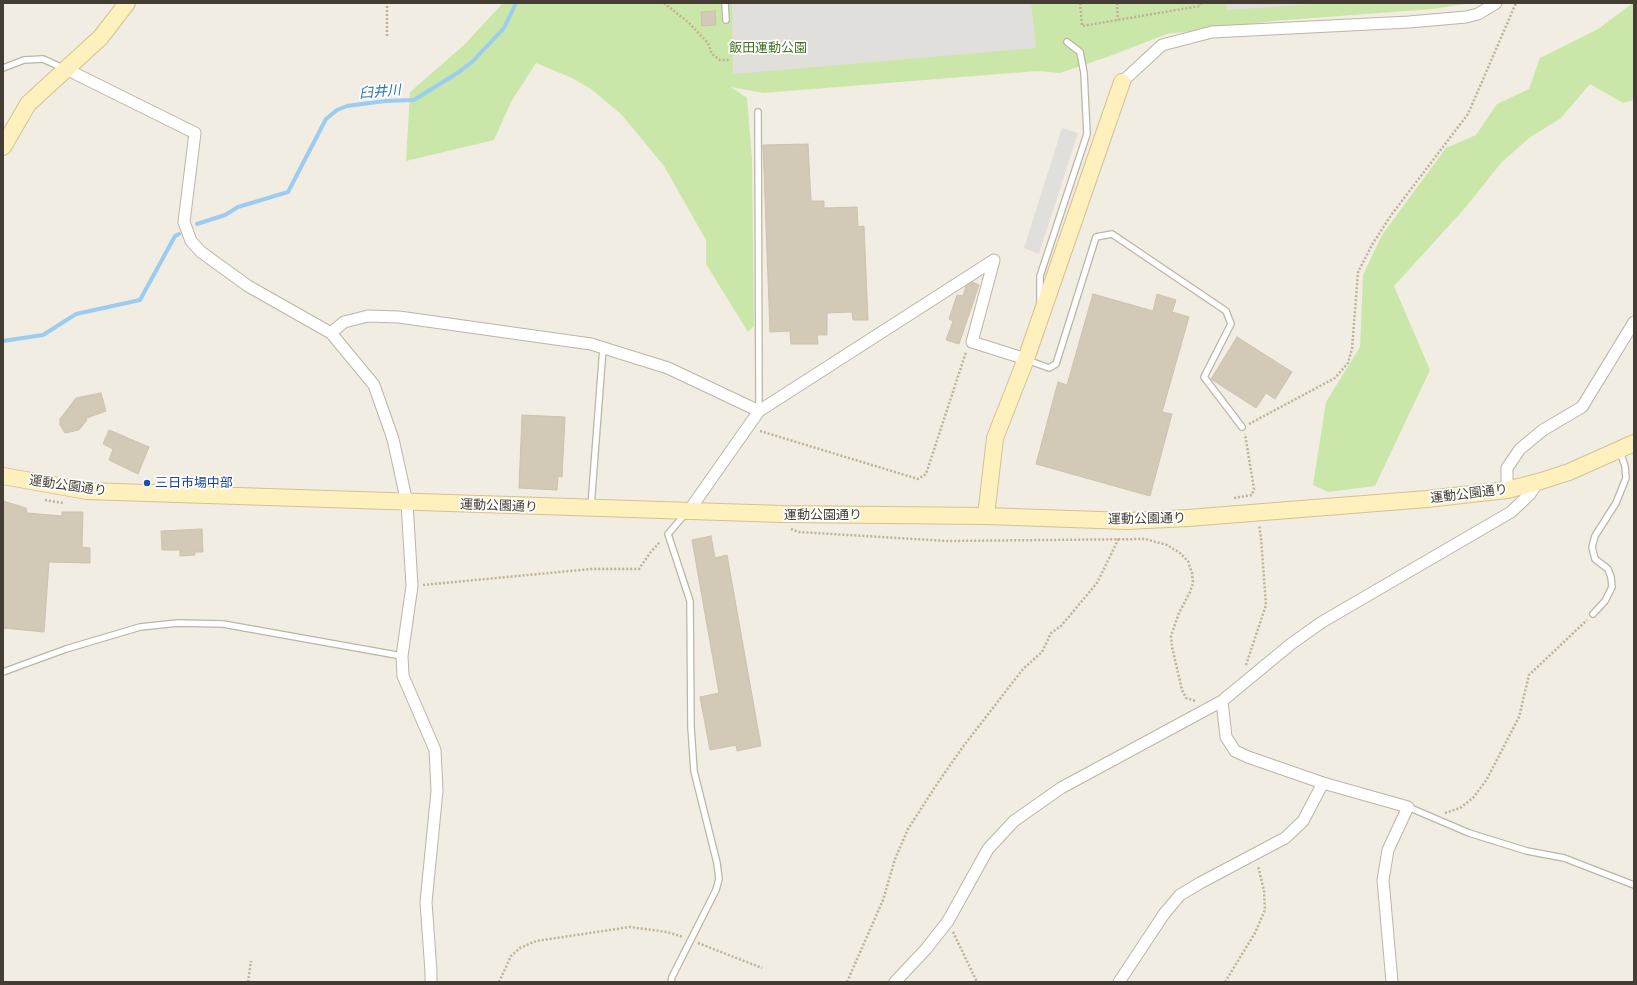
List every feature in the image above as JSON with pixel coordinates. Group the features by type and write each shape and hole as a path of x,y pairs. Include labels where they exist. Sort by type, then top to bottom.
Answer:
{"street":[{"path":"3,146 28,104 101,37 126,3"},
{"path":"986,516 995,438 1026,359 1122,82 1162,45 1212,32 1409,22 1466,17 1478,14 1496,3"},
{"path":"66,69 195,133 184,222 191,241 201,252 248,286 331,333 374,385 393,439 407,503 412,586 402,656 403,676 435,750 437,791 426,902 431,982"},
{"path":"688,512 759,411 994,260 972,342 1026,359"},
{"path":"331,333 344,322 368,316 399,317 591,344 668,368 759,411"},
{"path":"1506,490 1507,468 1520,449 1543,430 1582,407 1634,322"},
{"name":"運動公園通り","path":"3,476 87,491 688,512 986,516 1127,520 1188,518 1427,499 1506,490 1569,472 1634,443"},
{"path":"895,982 926,950 948,920 988,849 1014,821 1061,788 1222,701 1291,644 1322,622 1512,512 1530,494 1538,482"},
{"path":"1222,701 1226,737 1235,751 1323,783 1408,807 1388,850 1383,880 1392,982"},
{"path":"1119,982 1164,914 1180,895 1285,838 1303,821 1323,783"}],"lane":[{"path":"725,3 726,20"},
{"path":"1039,320 1040,276 1087,134 1084,73 1080,52 1067,42"},
{"path":"3,68 24,60 43,58 66,69"},
{"path":"758,112 759,411"},
{"path":"1026,359 1049,368 1056,364 1096,237 1112,234 1226,311 1231,324 1204,377 1242,427"},
{"path":"590,509 603,348"},
{"path":"1593,614 1605,601 1612,588 1611,577 1608,569 1595,559 1592,547 1595,536 1616,503 1626,478 1625,466 1619,450"},
{"path":"671,982 690,940 716,890 719,879 717,863 694,771 691,727 690,601 668,534 688,512"},
{"path":"3,672 66,649 140,627 178,622 223,624 402,656"},
{"path":"1408,807 1468,833 1527,851 1564,858 1634,885"}],"path":[{"path":"387,3 387,36"},
{"path":"664,3 688,22 708,43 712,54 720,60 729,60"},
{"path":"1080,3 1082,26 1200,6 1200,3"},
{"path":"1117,3 1118,20"},
{"path":"1230,499 1252,495 1254,489 1247,438 1242,427 1335,378 1348,363 1352,349 1358,272 1372,242 1468,114 1516,3"},
{"path":"748,427 918,478 926,474 968,348 972,342"},
{"path":"1246,665 1266,605 1261,538 1256,512"},
{"path":"782,514 784,527 799,532 947,541 1119,538 1145,539 1167,545 1180,553 1188,561 1192,573 1193,583 1190,592 1179,613 1171,636 1172,647 1182,690 1186,698 1194,701 1222,701"},
{"path":"412,586 591,569 639,569 650,553 668,534"},
{"path":"848,982 883,900 895,859 908,829 962,748 1023,669 1042,652 1051,633 1061,626 1097,583 1119,538"},
{"path":"1430,816 1452,811 1473,798 1487,779 1519,717 1529,675 1593,614"},
{"path":"1225,982 1255,934 1265,910 1264,891 1255,854"},
{"path":"948,920 977,982"},
{"path":"499,982 511,956 520,948 536,941 630,926 667,932 762,968"},
{"path":"248,982 251,961"}],"green space":[{"name":"飯田運動公園","path":"503,3 1471,3 1433,9 1273,21 1167,34 1060,73 1037,71 763,93 731,87 747,98 752,159 754,326 748,332 706,264 706,240 664,166 621,114 591,89 572,78 536,63 511,102 494,140 406,161 410,92 464,45"},
{"path":"1633,3 1634,100 1623,103 1590,84 1561,118 1529,138 1501,163 1465,208 1394,286 1430,370 1375,486 1328,492 1313,485 1326,402 1360,347 1363,275 1382,235 1446,148 1476,135 1497,104 1529,89 1540,58 1598,29"}],"shaded area":[{"path":"732,3 1031,3 1036,48 733,74"},
{"path":"1226,3 1327,3 1227,10"},
{"path":"1062,128 1078,133 1039,254 1024,248"}],"building":[{"path":"715,11 716,25 702,26 701,12"},
{"path":"808,144 811,201 824,201 824,208 857,207 858,227 864,226 868,320 853,320 852,312 827,313 827,335 817,335 818,344 791,344 790,331 770,332 763,145"},
{"path":"972,282 979,285 959,344 946,340 953,321 949,319 957,295 963,296 966,286"},
{"path":"1093,294 1153,311 1157,294 1176,300 1172,312 1189,317 1162,412 1172,414 1150,496 1036,464 1058,382 1067,385"},
{"path":"1237,337 1292,372 1275,399 1266,393 1256,408 1211,379"},
{"path":"101,393 106,411 84,419 87,420 79,430 65,433 60,425 60,419 76,398"},
{"path":"522,415 565,417 562,477 558,476 557,490 519,488"},
{"path":"109,430 149,447 138,474 109,460 113,449 103,444"},
{"path":"3,501 26,508 27,513 62,516 62,512 83,512 82,547 90,548 90,563 49,562 44,632 3,628"},
{"path":"202,529 203,552 195,552 195,555 180,556 180,550 162,550 161,531"},
{"path":"711,536 715,558 727,555 761,746 737,751 736,745 710,750 700,697 719,693 692,540"}],"waterway":[{"name":"臼井川","path":"197,224 225,215 238,207 288,192 326,119 337,110 347,106 385,101 414,100 459,72 473,61 504,28 516,3"},
{"path":"3,341 43,335 76,314 140,300 175,236 179,234"}],"place":[{"name":"三日市場中部","path":"147,483"}]}
